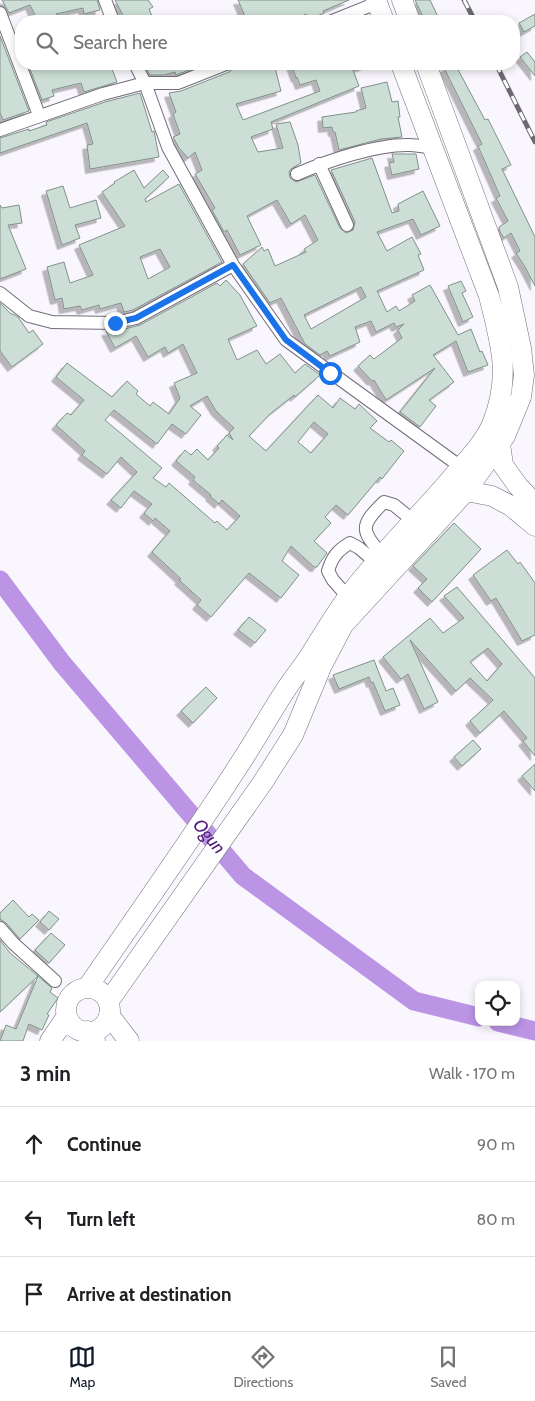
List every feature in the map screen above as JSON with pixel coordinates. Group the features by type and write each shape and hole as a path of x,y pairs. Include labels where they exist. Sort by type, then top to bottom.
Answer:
{"main road":[{"path":"402,0 408,15"},
{"path":"87,988 239,766 285,691 348,597 461,467 492,424 500,398 504,364 489,296 402,70"},
{"path":"128,1041 109,1008 100,991 87,988 78,990 72,995 66,1009 67,1016 76,1028 86,1036 102,1027 109,1008 132,969 263,782 293,735 313,692 322,665 343,625 466,491 500,444 514,417 521,397 524,375 521,348 510,294 428,70"},
{"path":"464,231 484,222"},
{"path":"500,444 503,465 518,486 535,504"},
{"path":"466,491 492,496 511,506 535,526"},
{"path":"50,1041 67,1016"}],"street":[{"path":"105,0 111,15"},
{"path":"354,15 379,8"},
{"path":"0,13 15,52"},
{"path":"22,70 39,115"},
{"path":"138,70 145,82 168,147 233,265 286,340 461,467"},
{"path":"0,130 39,115 145,82 178,83 211,70"},
{"path":"297,174 319,164 372,149 410,145 433,148"},
{"path":"319,164 347,225"},
{"path":"0,293 29,316 52,322 115,323 136,318 233,265"},
{"path":"380,559 367,537 366,525 373,513 384,502 394,505 415,522"},
{"path":"348,597 333,580 328,571 331,559 350,543 380,559"},
{"path":"0,928 55,982"}],"building":[{"path":"2,0 97,0 100,10 84,14 83,8 57,15 35,15 30,5 9,13"},
{"path":"115,0 148,0 153,7 149,9 152,15 123,15"},
{"path":"238,0 349,0 323,11 324,13 319,15 244,15"},
{"path":"415,0 430,0 437,15 422,15"},
{"path":"535,14 535,26 524,32 520,22"},
{"path":"0,36 29,111 3,120 0,113"},
{"path":"527,52 535,62 535,76 520,57"},
{"path":"30,70 112,70 117,82 84,92 81,83 52,90 54,96 42,100"},
{"path":"147,70 189,70 176,75 175,72 164,75 150,75"},
{"path":"232,70 276,70 281,91 236,104 243,120 320,91 316,80 300,85 293,70 353,70 359,86 271,122 273,129 251,137 258,152 283,148 276,124 290,122 298,145 301,163 291,169 289,172 290,178 296,182 315,175 340,228 346,233 353,230 355,222 331,170 372,158 392,213 399,211 398,204 423,191 440,226 421,235 413,219 377,232 387,251 412,237 421,254 418,255 424,270 377,291 387,312 396,306 399,311 415,301 412,295 430,285 458,335 471,329 480,352 482,351 488,365 468,372 456,341 433,355 454,382 429,400 436,406 420,427 400,412 435,368 386,400 374,380 372,381 358,366 370,355 374,359 402,338 398,330 404,324 396,327 394,323 376,332 371,321 355,327 360,342 330,356 327,351 320,355 305,344 281,298 270,303 243,264 262,247 264,251 268,249 275,266 306,252 304,249 318,240 305,215 291,224 277,200 247,216 261,245 240,255 227,230 224,232 212,210 215,208 195,174 202,170 195,152 188,158 179,148 173,137 180,134 173,114 176,112 169,93 181,91","holes":["361,287 366,297 311,329 304,315"]},
{"path":"445,70 458,70 485,120 488,119 511,165 502,169 535,237 535,286 516,253 520,251 511,233 504,238 500,232 499,227 508,221 496,198 500,196 478,146 482,144"},
{"path":"387,82 392,102 398,101 400,117 398,117 402,137 381,139 339,150 335,132 333,132 332,127 323,128 322,117 356,112 366,108 361,88"},
{"path":"140,93 152,132 154,131 159,157 90,169 87,145 93,144 87,123 0,153 0,138 29,129 29,131 47,125 46,122 105,102"},
{"path":"392,154 416,154 419,169 392,175 389,163 394,162"},
{"path":"134,170 144,188 163,170 169,177 145,199 146,202 179,184 222,262 133,310 124,312 121,303 100,309 99,305 82,310 80,306 64,309 62,298 55,300 47,267 64,262 70,283 93,275 79,245 125,226 102,192","holes":["160,249 170,267 148,279 140,257"]},
{"path":"63,186 70,208 96,200 101,218 75,225 80,238 62,245 46,191"},
{"path":"0,205 2,208 19,205 22,223 8,225 26,269 0,279"},
{"path":"226,280 240,295 257,326 228,339 237,360 257,350 266,364 280,354 295,373 305,364 320,375 295,397 294,395 270,414 249,436 266,451 318,395 333,408 340,398 355,409 359,404 377,421 370,428 389,442 391,440 404,451 382,479 380,477 348,515 336,505 325,517 331,523 314,541 327,553 317,567 314,567 291,546 282,561 299,575 281,598 249,573 211,617 197,605 201,600 152,552 170,531 155,518 153,521 144,513 152,504 134,491 121,508 111,500 137,472 121,457 107,474 82,455 85,451 56,425 67,413 71,415 84,400 56,377 67,363 112,397 127,381 138,391 136,394 150,406 153,402 169,414 180,398 174,383 197,373 183,344 168,353 165,347 148,357 136,336 115,348 106,331 117,331 140,325 217,283 220,286","holes":["207,396 216,411 234,428 229,433 233,440 227,435 208,460 197,449 191,455 185,450 176,461 195,477 193,480 219,504 222,500 240,516 227,530 217,521 215,523 169,483 166,487 153,478 162,468 105,420 114,410 157,444 172,424 186,434 201,415 190,406","314,422 328,434 311,453 298,442"]},
{"path":"461,281 466,291 462,293 473,317 463,322 448,286"},
{"path":"0,303 11,314 18,317 29,333 33,330 43,344 12,367 0,351"},
{"path":"454,523 481,549 432,602 418,588 427,579 413,566"},
{"path":"507,550 518,564 520,562 535,583 535,635 522,641 496,598 491,601 473,575"},
{"path":"457,587 535,678 535,756 523,741 527,738 504,711 480,733 470,721 493,700 470,678 456,691 410,640 438,702 424,709 408,674 401,679 383,657 430,618 443,633 464,618 444,596","holes":["488,648 502,664 487,681 470,662"]},
{"path":"249,617 266,630 255,643 238,630"},
{"path":"374,660 386,691 393,688 400,705 385,711 369,677 339,689 333,675"},
{"path":"206,687 217,698 193,723 181,711"},
{"path":"473,740 481,749 462,766 454,757"},
{"path":"535,764 535,791 522,776"},
{"path":"13,900 29,917 32,914 39,920 20,939 0,919 0,913"},
{"path":"49,911 59,919 49,930 40,922"},
{"path":"51,933 65,945 49,963 35,950"},
{"path":"0,940 10,953 38,976 0,1012"},
{"path":"38,976 52,988 50,992 58,998 47,1014 49,1015 42,1030 29,1024 23,1041 0,1041 6,1025 16,1029"}],"waterway":[{"name":"Ogun","path":"0,580 62,663 243,876 414,1001 475,1016"},
{"name":"Ogun","path":"514,1026 535,1031"}],"railway":[{"path":"464,0 472,15"},
{"path":"499,70 535,142"}],"route":[{"path":"115,323 136,318 233,265 286,340 330,373"}]}
